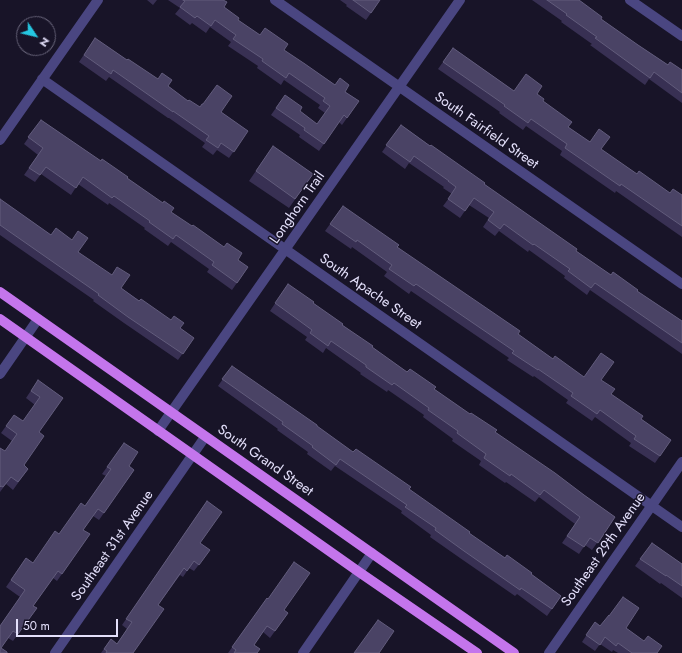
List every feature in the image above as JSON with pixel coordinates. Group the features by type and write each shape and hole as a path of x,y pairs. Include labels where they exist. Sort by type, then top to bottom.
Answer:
{"main road":[{"name":"South Grand Street","path":"0,292 514,653"},
{"path":"0,319 359,572 477,653"}],"street":[{"path":"0,140 98,0"},
{"name":"South Fairfield Street","path":"275,0 682,284"},
{"name":"Longhorn Trail","path":"158,431 460,0"},
{"path":"630,0 682,36"},
{"name":"South Apache Street","path":"42,79 682,527"},
{"path":"0,374 38,319"},
{"name":"Southeast 31st Avenue","path":"55,653 205,437"},
{"name":"Southeast 29th Avenue","path":"549,653 682,462"},
{"path":"303,653 372,553"}],"building":[{"path":"183,0 223,0 227,2 224,7 239,18 238,20 260,35 265,28 288,44 284,50 335,85 340,78 349,85 345,92 359,101 347,118 344,115 324,144 304,130 305,128 276,108 285,95 302,107 300,111 317,124 330,106 323,101 325,98 289,73 286,78 262,61 263,59 233,39 236,35 215,20 211,26 197,16 195,18 180,7 185,1"},
{"path":"353,0 380,0 371,13"},
{"path":"547,0 579,0 602,17 601,19 638,45 668,65 670,62 682,70 682,93 654,72 650,78 595,38 597,37"},
{"path":"95,38 158,79 162,73 172,80 168,86 188,101 189,100 200,107 217,85 232,96 221,112 248,131 234,152 221,143 218,148 206,140 209,136 173,111 113,70 111,74 84,55"},
{"path":"453,48 514,91 526,74 542,86 537,94 544,99 543,101 572,122 568,127 590,142 599,129 610,137 601,149 637,174 639,171 670,193 673,189 682,195 682,226 565,148 567,144 531,119 528,123 504,106 505,105 443,62"},
{"path":"41,120 101,161 102,159 163,203 164,201 174,208 171,212 192,226 193,225 224,247 227,243 242,253 238,260 248,267 237,283 212,265 214,262 176,235 173,239 114,196 112,198 83,177 76,188 46,167 40,175 29,168 43,148 28,137"},
{"path":"401,125 577,249 576,251 611,275 613,272 638,290 637,291 682,321 682,343 595,283 591,288 568,271 570,269 504,224 500,229 488,220 494,212 474,198 465,211 448,199 456,187 414,156 410,162 386,145"},
{"path":"273,146 313,174 295,199 256,171"},
{"path":"0,199 51,235 56,228 72,240 78,231 88,238 78,252 112,275 117,267 130,275 121,288 139,301 141,299 171,320 174,316 184,323 180,328 194,338 183,354 128,317 98,295 99,294 0,225"},
{"path":"343,206 399,245 397,247 520,331 518,334 553,359 555,356 584,377 601,353 614,362 601,380 615,389 611,394 643,416 641,419 671,440 660,456 634,439 636,436 600,410 597,414 571,396 573,393 512,353 514,351 416,284 414,286 389,269 392,265 357,240 356,242 330,224"},
{"path":"288,284 407,372 410,369 436,387 434,389 470,414 471,413 497,430 495,432 555,473 615,517 598,543 590,538 584,547 567,536 580,517 544,490 540,495 511,474 510,476 484,458 486,454 457,433 458,431 428,410 429,408 394,383 392,385 331,341 328,346 310,333 312,330 275,303"},
{"path":"232,366 353,452 356,449 411,487 409,489 505,558 507,555 532,573 531,574 561,596 552,609 521,588 520,590 464,551 435,530 436,528 405,507 407,505 340,459 336,465 312,447 313,446 282,424 283,422 222,379"},
{"path":"38,380 63,398 39,432 44,436 24,465 28,469 18,482 11,477 3,487 0,487 0,448 5,451 17,434 6,426 14,415 23,421 40,397 31,391"},
{"path":"124,443 138,452 129,466 134,470 104,513 98,509 83,530 90,534 62,574 58,571 33,606 37,608 18,634 13,631 1,648 7,653 0,653 0,626 25,590 11,580 26,558 33,563 55,531 59,534 81,503 85,506 111,469 107,467"},
{"path":"207,501 222,512 200,543 210,550 199,565 194,561 187,571 184,568 158,605 164,609 133,653 106,653 107,651 104,649 111,639 117,644 132,622 126,619"},
{"path":"652,543 682,564 682,586 640,559"},
{"path":"294,562 310,573 284,610 288,613 275,631 267,626 254,645 260,649 257,653 234,653 236,650 232,647"},
{"path":"623,597 639,608 626,628 644,641 648,636 662,646 657,653 632,653 618,643 616,646 605,637 600,645 586,635 595,622 600,626"},
{"path":"378,620 394,631 379,653 354,653"}]}
